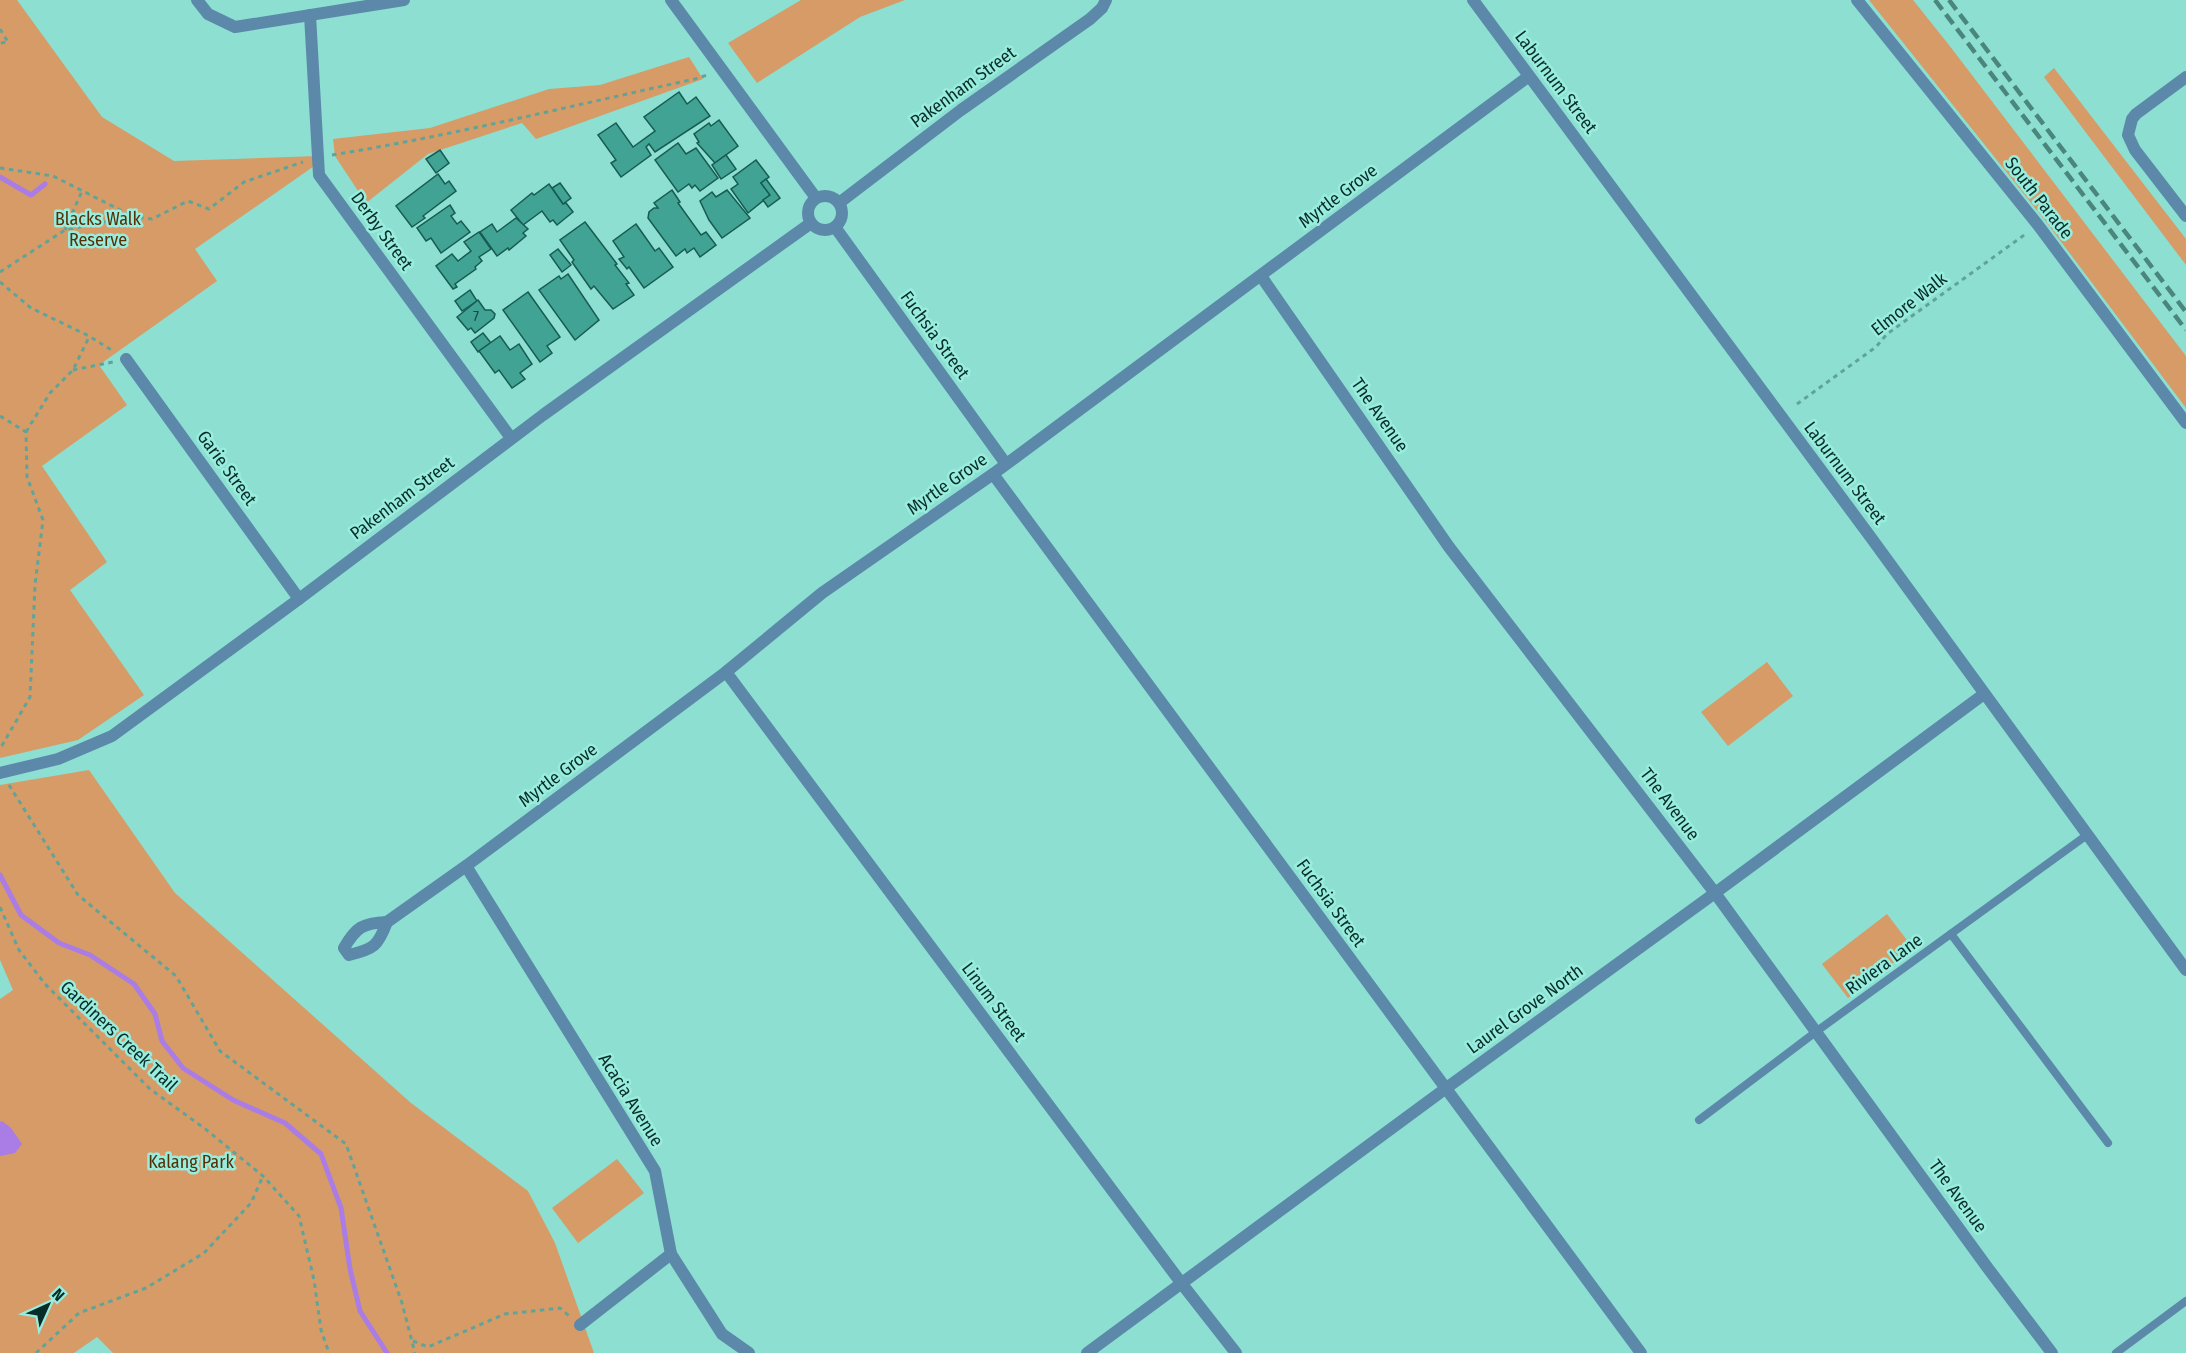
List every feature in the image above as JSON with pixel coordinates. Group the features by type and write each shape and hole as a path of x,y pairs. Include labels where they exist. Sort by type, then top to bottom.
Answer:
{"street":[{"path":"197,0 208,14 235,27 404,0"},
{"path":"671,0 720,70 816,198"},
{"name":"Pakenham Street","path":"838,203 961,110 1090,20 1102,8 1106,0"},
{"name":"Laburnum Street","path":"1473,0 2186,970"},
{"name":"South Parade","path":"1857,0 2038,225 2186,423"},
{"name":"Derby Street","path":"310,15 319,175 511,438"},
{"name":"Myrtle Grove","path":"387,922 466,866 726,672 822,593 993,474 1529,76"},
{"path":"2186,77 2136,114 2132,119 2128,135 2135,150 2186,216"},
{"path":"830,196 838,203 842,216 835,227 825,230 811,223 808,212 816,198 830,196"},
{"name":"Pakenham Street","path":"1,773 58,759 112,736 299,599 511,438 811,223"},
{"name":"Fuchsia Street","path":"835,227 1006,464"},
{"name":"The Avenue","path":"1261,276 1449,547 1715,893 2052,1353"},
{"name":"Garie Street","path":"126,359 299,599"},
{"name":"Fuchsia Street","path":"993,474 1641,1353"},
{"name":"Linum Street","path":"726,672 1182,1284 1236,1353"},
{"name":"Laurel Grove North","path":"1087,1353 1984,694"},
{"name":"Acacia Avenue","path":"466,866 655,1171 671,1254 722,1334 749,1353"},
{"path":"580,1325 671,1254"}],"lane":[{"name":"Riviera Lane","path":"1699,1120 1817,1031 2087,835"},
{"path":"1951,934 2108,1143"},
{"path":"2116,1353 2186,1301"}],"path":[{"path":"0,29 8,42 0,43"},
{"path":"0,168 53,176 132,216 152,219 188,201 209,208 244,182 319,157 471,130 588,105 695,80 720,70"},
{"path":"65,230 82,191"},
{"path":"0,272 65,230 132,216"},
{"name":"Elmore Walk","path":"1797,404 1876,347 1887,334 2038,225"},
{"path":"0,282 31,308 89,336 126,359"},
{"path":"0,749 30,697 35,585 43,520 27,477 26,432 50,393 73,370 89,336"},
{"path":"73,370 126,359"},
{"path":"0,416 26,432"},
{"path":"1,773 78,896 176,976 220,1050 346,1144 402,1303 415,1353"},
{"name":"Gardiners Creek Trail","path":"0,907 20,950 45,984 150,1089 204,1128 263,1176 299,1216 314,1280 321,1330 329,1353"},
{"path":"36,1353 79,1313 147,1288 204,1253 251,1203 263,1176"},
{"path":"412,1341 428,1347 505,1314 560,1308 580,1325"}],"green space":[{"name":"Blacks Walk Reserve","path":"0,0 17,0 102,117 174,161 317,156 317,164 195,249 217,281 99,365 127,405 42,466 107,562 70,590 144,695 78,740 0,758"},
{"path":"801,0 905,0 860,17 757,83 728,43"},
{"path":"1869,0 1913,0 1949,45 2186,356 2186,408 2044,219"},
{"path":"689,57 703,79 536,139 522,123 428,154 366,203 335,156 333,139 430,128 549,89 600,85"},
{"path":"2054,68 2186,239 2186,265 2044,77"},
{"path":"1767,662 1793,696 1728,746 1701,712"},
{"name":"Kalang Park","path":"89,770 175,893 411,1103 528,1191 555,1243 594,1353 113,1353 97,1337 74,1353 0,1353 0,999 13,990 0,960 0,785"},
{"path":"1887,914 1913,948 1848,998 1822,964"},
{"path":"617,1159 644,1193 578,1243 552,1208"}],"shaded area":[{"path":"2,1121 11,1128 22,1144 15,1153 0,1156 0,1122"}],"building":[{"path":"679,92 687,104 696,97 710,116 655,152 649,144 646,147 651,155 621,177 611,163 616,160 598,135 616,123 633,147 655,131 644,117"},
{"path":"719,120 738,146 715,163 697,143 699,142 694,134 709,123 711,126"},
{"path":"678,143 686,154 696,148 718,178 700,191 695,185 692,188 689,184 678,192 655,160"},
{"path":"440,150 449,163 436,173 426,159"},
{"path":"726,155 736,169 721,179 712,165"},
{"path":"756,160 769,177 761,183 770,195 748,213 731,189 738,184 733,177"},
{"path":"438,174 445,184 449,181 456,191 412,227 396,206"},
{"path":"766,179 780,198 768,207 763,200 770,195 761,183"},
{"path":"560,183 571,198 563,204 552,188"},
{"path":"549,184 563,204 566,203 573,212 557,225 553,220 550,222 542,211 523,225 511,210 532,193 534,195"},
{"path":"672,190 680,202 678,203 701,235 706,232 716,245 700,257 694,248 687,253 685,249 676,256 648,218 649,212 658,208 654,203"},
{"path":"727,190 750,218 722,238 709,220 700,201 712,192 716,197"},
{"path":"450,205 455,213 451,216 457,224 461,221 470,232 441,253 431,238 426,241 417,228"},
{"path":"516,218 528,229 523,233 526,236 509,250 508,248 497,256 480,232 492,224 497,232"},
{"path":"585,222 617,264 615,265 629,283 626,284 634,295 613,309 594,286 591,289 560,240"},
{"path":"636,224 655,251 659,248 673,267 644,288 629,267 627,269 619,259 624,257 613,241"},
{"path":"479,232 491,249 479,257 482,261 475,267 476,269 455,284 457,287 453,289 436,266 452,254 458,261 471,251 464,242"},
{"path":"558,249 571,265 562,272 550,255"},
{"path":"568,274 599,320 575,340 539,290 559,276 561,279"},
{"path":"470,290 477,301 462,311 455,301"},
{"path":"528,292 560,337 547,346 552,353 540,362 503,310"},
{"path":"478,300 485,310 491,310 495,314 494,318 475,333 471,328 468,330 457,317"},
{"path":"483,333 491,343 478,352 471,342"},
{"path":"500,336 510,350 519,344 532,364 520,373 525,379 512,388 499,370 495,373 479,351"}],"waterway":[{"path":"0,177 31,195 45,184"},
{"path":"0,875 21,915 59,943 90,955 134,984 155,1014 162,1041 183,1068 233,1100 285,1123 321,1154 341,1208 350,1269 360,1311 387,1353"}],"railway":[{"path":"1935,0 2186,330"},
{"path":"1949,0 2186,312"}]}
